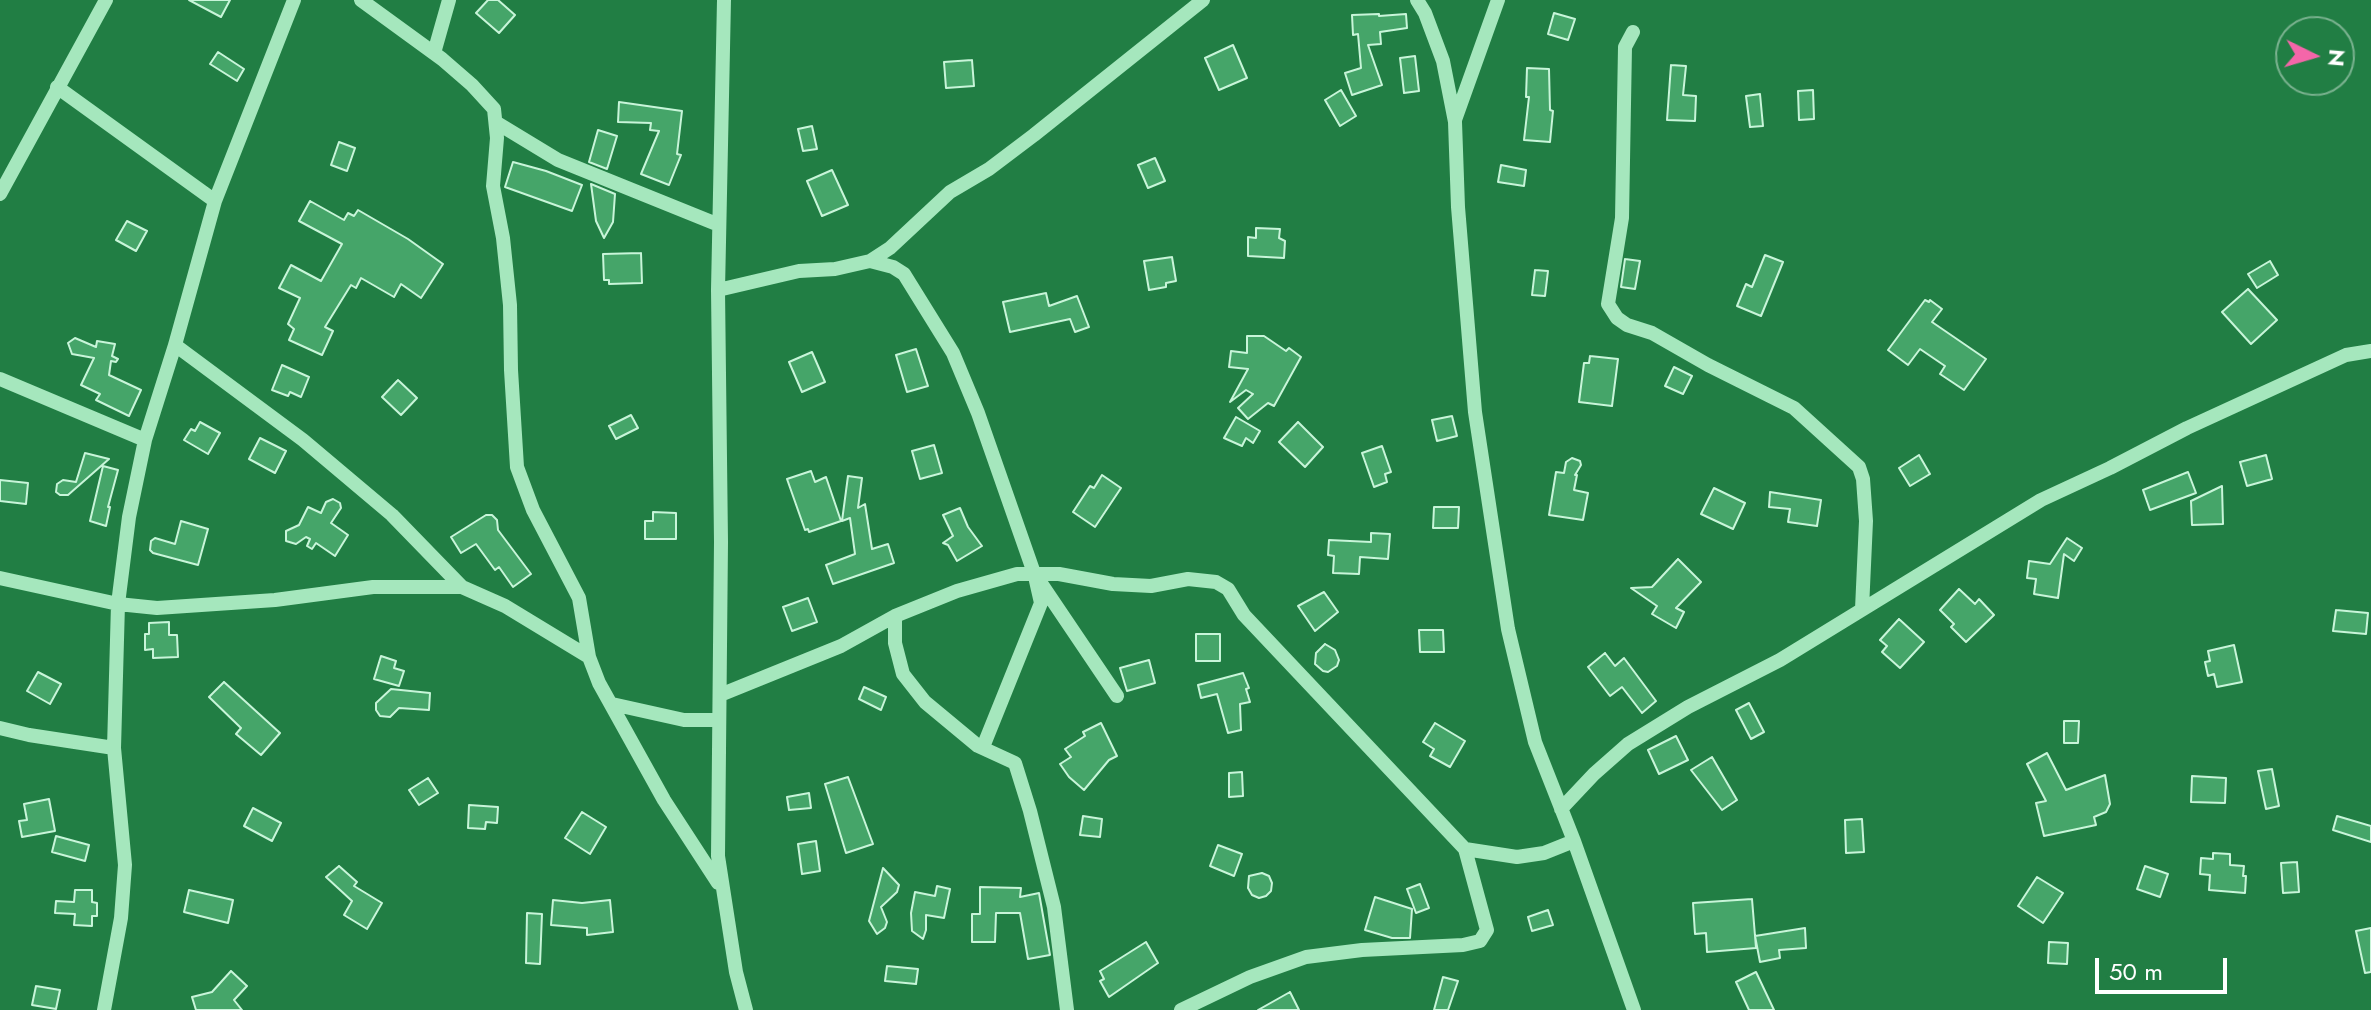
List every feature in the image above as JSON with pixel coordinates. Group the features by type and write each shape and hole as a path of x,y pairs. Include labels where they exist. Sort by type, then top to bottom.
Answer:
{"street":[{"path":"0,194 106,0"},
{"path":"104,1010 121,918 125,865 114,748 118,604 129,517 145,440 215,201 294,0"},
{"path":"361,0 434,53 472,85 494,109 497,123 493,186 503,238 510,305 517,467 533,510 579,598 589,657 599,683 664,800 721,887"},
{"path":"434,53 449,0"},
{"path":"724,0 718,290 718,856 736,972 746,1010"},
{"path":"718,290 799,271 835,269 870,261 890,248 950,192 1023,144 1203,0"},
{"path":"1417,0 1443,61 1455,122 1458,207 1475,412 1508,629 1535,742 1634,1010"},
{"path":"1455,122 1498,0"},
{"path":"1633,32 1625,47 1622,218 1608,304 1617,318 1627,325 1652,333 1794,408 1859,467 1863,479 1866,521 1862,609"},
{"path":"57,87 215,201"},
{"path":"497,123 558,160 719,225"},
{"path":"870,261 893,267 904,274 953,353 978,413 1034,573 1041,603 983,747"},
{"path":"175,345 303,440 392,515 462,587 505,606 589,657"},
{"path":"1561,809 1628,744 1688,707 1780,660 2041,500 2346,355 2371,351"},
{"path":"0,379 145,440"},
{"path":"1034,573 1117,696"},
{"path":"720,695 841,646 895,616 957,591 1017,574 1059,574 1113,584 1151,586 1188,579 1216,582 1228,589 1244,615 1465,849 1487,930 1480,941 1463,945 1362,950 1306,957 1250,977 1181,1010"},
{"path":"0,578 118,604 157,608 275,600 373,587 462,587"},
{"path":"895,616 895,643 903,674 925,702 961,733 1015,763 1054,907 1067,1010"},
{"path":"612,704 684,720 718,720"},
{"path":"0,729 114,748"},
{"path":"1465,849 1517,857 1544,853 1574,841"}],"building":[{"path":"189,0 230,0 221,17"},
{"path":"488,0 498,0 515,15 499,33 476,13"},
{"path":"1554,13 1575,19 1568,40 1548,34"},
{"path":"1406,14 1407,28 1380,32 1381,44 1368,45 1382,85 1352,95 1345,73 1361,68 1358,34 1353,35 1352,15"},
{"path":"1233,45 1247,78 1219,90 1205,58"},
{"path":"218,52 244,69 237,81 210,64"},
{"path":"1415,56 1419,91 1404,93 1400,58"},
{"path":"972,60 974,86 946,88 944,62"},
{"path":"1671,65 1686,66 1683,95 1696,96 1695,121 1667,120"},
{"path":"1527,68 1549,69 1550,110 1553,111 1550,142 1524,140 1529,97 1526,97"},
{"path":"1341,90 1356,116 1340,126 1325,100"},
{"path":"1813,90 1814,119 1799,120 1798,91"},
{"path":"1760,94 1763,126 1750,127 1746,96"},
{"path":"619,102 682,111 677,154 681,155 669,185 641,174 659,131 650,130 651,123 618,122"},
{"path":"812,126 817,149 803,151 798,129"},
{"path":"598,130 617,136 607,169 589,162"},
{"path":"339,142 355,148 347,171 331,165"},
{"path":"1155,158 1165,181 1148,188 1138,165"},
{"path":"513,162 582,185 572,211 505,187"},
{"path":"1501,165 1526,170 1524,186 1498,182"},
{"path":"832,170 848,205 822,216 807,181"},
{"path":"591,184 615,194 613,222 604,238 596,221"},
{"path":"310,201 344,220 348,213 354,216 358,210 443,264 421,298 401,284 394,297 361,278 356,288 351,285 325,327 333,331 322,355 289,340 294,329 288,324 300,298 279,288 291,265 321,281 342,244 299,221"},
{"path":"127,221 147,231 136,251 116,240"},
{"path":"1256,228 1280,229 1279,238 1285,241 1284,258 1248,256 1248,237 1256,238"},
{"path":"641,253 642,283 609,284 609,280 604,280 603,254"},
{"path":"1765,255 1783,262 1761,316 1737,306 1746,284 1752,287"},
{"path":"1172,257 1176,281 1166,283 1166,287 1149,290 1144,261"},
{"path":"1625,259 1640,261 1635,289 1621,287"},
{"path":"2270,261 2278,275 2257,288 2248,274"},
{"path":"1535,270 1548,271 1545,296 1532,295"},
{"path":"2248,289 2277,320 2251,344 2222,312"},
{"path":"1046,293 1049,306 1077,296 1089,327 1075,332 1070,319 1010,332 1003,302"},
{"path":"1925,300 1942,309 1932,322 1986,359 1964,390 1940,374 1945,366 1920,349 1908,365 1888,350"},
{"path":"1247,336 1264,336 1301,357 1274,406 1268,403 1248,419 1238,408 1253,394 1246,390 1230,402 1248,369 1229,367 1231,351 1247,353"},
{"path":"75,338 96,347 97,341 115,344 112,356 118,359 111,361 109,375 141,390 129,416 96,400 100,394 81,385 94,358 72,354 68,343"},
{"path":"916,349 928,386 907,392 896,355"},
{"path":"812,352 825,382 802,392 789,362"},
{"path":"1590,356 1618,359 1612,406 1579,402 1584,363 1589,363"},
{"path":"282,365 309,377 301,397 272,390"},
{"path":"1674,367 1692,376 1683,394 1665,386"},
{"path":"398,380 417,398 401,415 382,397"},
{"path":"631,415 638,428 616,439 609,426"},
{"path":"1452,416 1457,436 1437,441 1432,420"},
{"path":"1236,417 1260,431 1253,443 1246,438 1242,446 1224,438"},
{"path":"200,422 220,433 208,454 184,440"},
{"path":"1298,422 1323,447 1305,467 1279,442"},
{"path":"260,438 286,451 275,473 249,459"},
{"path":"934,445 942,473 920,479 912,451"},
{"path":"1382,446 1391,472 1385,474 1387,482 1374,487 1362,453"},
{"path":"85,453 109,459 68,495 60,495 56,492 57,484 63,480 76,482"},
{"path":"1919,455 1930,474 1910,486 1899,468"},
{"path":"2266,455 2272,479 2247,486 2240,462"},
{"path":"1572,458 1580,461 1581,465 1575,475 1574,490 1588,493 1583,520 1549,515 1556,472 1564,473 1566,462"},
{"path":"103,466 118,470 106,526 90,521"},
{"path":"811,471 815,482 826,477 841,521 809,532 805,530 787,479"},
{"path":"2188,472 2196,493 2150,510 2143,490"},
{"path":"1102,475 1121,488 1095,527 1073,512 1090,486 1094,488"},
{"path":"848,476 862,478 858,508 865,504 872,549 888,544 894,563 833,584 826,565 855,554 850,518 842,521"},
{"path":"0,480 28,483 26,504 0,501"},
{"path":"2222,486 2223,524 2192,525 2191,501"},
{"path":"1714,488 1745,503 1733,529 1701,514"},
{"path":"1770,492 1821,500 1817,526 1788,522 1790,509 1769,507"},
{"path":"333,499 340,503 341,508 331,523 348,535 335,556 316,543 312,549 307,546 310,539 306,537 296,544 286,541 286,531 299,525 308,507 321,513 326,502"},
{"path":"1434,507 1459,507 1458,528 1433,528"},
{"path":"960,508 968,527 982,546 957,561 948,545 943,543 953,536 943,515"},
{"path":"653,512 676,513 676,539 645,539 645,521 653,521"},
{"path":"486,515 492,515 497,520 498,530 531,574 513,587 499,567 495,570 476,544 461,553 451,537"},
{"path":"181,521 208,529 198,565 150,550 151,541 155,538 175,544"},
{"path":"1371,533 1390,534 1388,559 1360,557 1359,574 1333,573 1334,556 1328,555 1329,540 1371,542"},
{"path":"2067,538 2082,548 2074,561 2064,554 2058,598 2034,594 2036,579 2027,578 2029,561 2050,564"},
{"path":"1678,559 1701,582 1676,608 1684,612 1676,628 1652,614 1657,606 1631,588 1652,587"},
{"path":"1959,589 1975,604 1979,599 1994,615 1966,642 1940,610"},
{"path":"1324,592 1338,612 1315,631 1298,606"},
{"path":"808,598 817,622 792,631 783,607"},
{"path":"2336,610 2368,613 2366,634 2333,631"},
{"path":"1899,619 1924,642 1900,668 1882,652 1887,646 1880,640"},
{"path":"169,622 169,635 177,635 178,657 153,658 153,649 145,650 149,623"},
{"path":"1419,630 1443,630 1444,652 1420,652"},
{"path":"1196,634 1220,634 1220,661 1196,661"},
{"path":"1325,644 1335,650 1339,660 1337,666 1328,672 1315,664 1316,653"},
{"path":"2234,645 2242,682 2217,687 2214,674 2208,676 2205,662 2210,661 2208,651"},
{"path":"1605,653 1615,666 1624,658 1656,701 1642,713 1622,687 1610,696 1588,667"},
{"path":"381,656 396,661 394,668 404,671 399,686 374,679"},
{"path":"1149,660 1155,683 1127,691 1120,668"},
{"path":"38,672 61,684 50,704 27,691"},
{"path":"1243,673 1250,702 1240,704 1241,730 1228,733 1217,694 1201,698 1198,685"},
{"path":"224,682 280,733 261,755 236,734 241,728 209,697"},
{"path":"864,687 886,697 881,710 859,699"},
{"path":"391,689 430,693 429,710 399,708 390,717 380,716 376,703"},
{"path":"1749,703 1764,732 1751,739 1736,710"},
{"path":"2064,721 2079,721 2078,743 2064,743"},
{"path":"1101,723 1117,756 1109,760 1084,790 1060,764 1071,757 1065,749 1085,736 1083,732"},
{"path":"1435,723 1465,741 1450,767 1430,756 1434,749 1423,742"},
{"path":"1676,736 1688,760 1659,774 1648,750"},
{"path":"2047,753 2066,790 2105,775 2110,804 2106,812 2094,817 2096,825 2044,836 2036,803 2046,801 2027,764"},
{"path":"1712,757 1737,800 1722,810 1691,770"},
{"path":"2272,769 2279,806 2266,809 2258,771"},
{"path":"1242,772 1243,796 1229,797 1229,773"},
{"path":"2192,776 2226,778 2225,803 2191,802"},
{"path":"848,777 873,844 846,853 825,784"},
{"path":"428,778 438,793 419,805 409,790"},
{"path":"809,793 811,808 789,810 787,797"},
{"path":"49,799 55,831 22,837 19,821 27,820 24,804"},
{"path":"469,805 498,807 497,823 486,822 485,829 468,828"},
{"path":"253,808 281,823 272,841 244,826"},
{"path":"582,812 606,827 590,854 565,838"},
{"path":"1083,816 1102,819 1100,837 1080,835"},
{"path":"2337,816 2371,826 2371,842 2333,830"},
{"path":"1862,819 1864,852 1846,853 1845,820"},
{"path":"56,836 89,845 85,861 52,852"},
{"path":"816,841 820,871 802,874 798,844"},
{"path":"1218,845 1242,854 1234,876 1210,866"},
{"path":"2213,853 2230,854 2230,865 2244,866 2245,893 2209,890 2210,875 2200,874 2201,858 2213,859"},
{"path":"2297,862 2299,892 2283,893 2281,863"},
{"path":"339,866 357,882 354,886 382,903 367,929 344,915 352,901 326,877"},
{"path":"2145,866 2168,874 2160,897 2137,889"},
{"path":"883,868 899,885 897,892 881,907 887,922 877,934 869,921"},
{"path":"1262,873 1269,876 1272,883 1271,891 1259,898 1252,895 1248,888 1249,876"},
{"path":"2037,877 2063,893 2043,923 2018,906"},
{"path":"1420,884 1429,908 1416,913 1407,889"},
{"path":"937,886 950,889 944,918 926,915 923,939 912,931 915,892 935,896"},
{"path":"980,887 1021,888 1020,897 1039,893 1050,955 1028,959 1020,913 996,913 995,942 972,942 972,914 980,914"},
{"path":"75,890 92,890 92,902 97,903 97,916 92,916 92,926 74,925 75,914 55,913 56,901 74,902"},
{"path":"189,890 233,900 228,923 184,912"},
{"path":"1375,897 1412,909 1410,938 1392,938 1365,930"},
{"path":"1752,899 1756,948 1707,952 1706,933 1695,934 1693,903"},
{"path":"553,900 582,903 610,900 613,932 587,935 587,928 551,925"},
{"path":"1548,910 1553,925 1532,931 1528,917"},
{"path":"527,913 542,914 540,964 526,963"},
{"path":"1805,928 1806,948 1779,950 1780,958 1760,962 1755,936"},
{"path":"2371,928 2371,972 2365,973 2356,931"},
{"path":"1146,942 1158,963 1109,997 1100,981 1104,979 1100,971"},
{"path":"2049,942 2068,943 2067,964 2048,963"},
{"path":"887,966 918,969 916,984 885,981"},
{"path":"231,971 247,986 234,1000 242,1010 196,1010 192,997 212,992"},
{"path":"1756,972 1774,1010 1749,1010 1736,982"},
{"path":"1443,977 1458,981 1448,1010 1434,1010"},
{"path":"36,986 60,990 56,1009 32,1005"},
{"path":"1290,992 1299,1010 1258,1010"}]}
